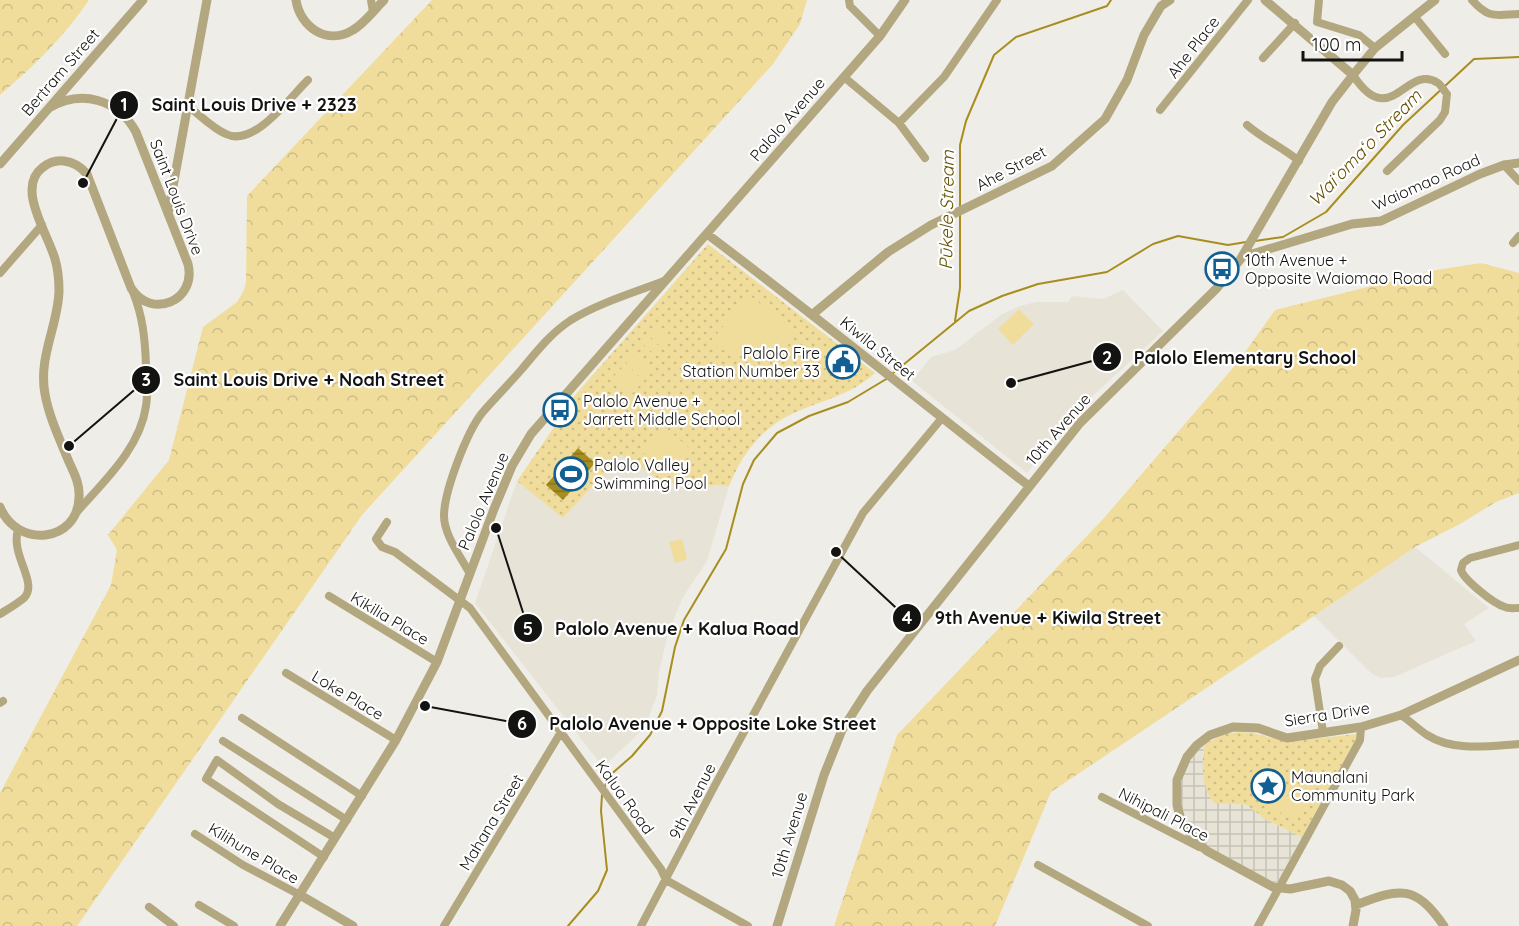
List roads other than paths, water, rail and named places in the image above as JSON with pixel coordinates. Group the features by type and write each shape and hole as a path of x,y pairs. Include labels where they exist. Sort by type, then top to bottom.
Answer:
{"street":[{"name":"Bertram Street","path":"0,164 143,0"},
{"path":"168,214 207,0"},
{"path":"296,0 299,13 305,23 318,33 329,36 350,32 384,0"},
{"path":"371,0 373,12"},
{"path":"849,0 850,6 880,36"},
{"name":"Palolo Avenue","path":"280,926 396,740 437,662 507,477 531,434 880,36 905,0"},
{"path":"899,123 944,77 997,0"},
{"name":"Ahe Street","path":"813,314 888,252 931,225 1052,166 1105,119 1127,80 1144,35 1161,6 1170,0"},
{"name":"Ahe Place","path":"1160,110 1248,0"},
{"path":"1265,0 1295,23 1353,75 1369,95 1377,99 1388,98 1421,80 1438,83 1447,94 1446,112 1440,120 1387,171"},
{"path":"1319,0 1317,22 1359,35 1375,48"},
{"name":"10th Avenue","path":"777,926 824,776 842,730 867,691 1080,423 1217,288 1242,257 1332,102 1375,48 1435,0"},
{"path":"1472,0 1483,12 1491,15 1519,14"},
{"path":"1415,16 1445,54"},
{"path":"1263,58 1295,23"},
{"path":"844,77 899,123 925,158"},
{"path":"188,106 227,135 245,136 259,129 308,80"},
{"name":"Saint Louis Drive","path":"49,108 64,101 81,98 106,103 120,112 136,132 188,264 189,273 187,287 175,300 157,305 140,298 129,284 89,178 76,165 68,162 54,162 41,168 35,176 31,193 56,261 59,292 44,360 44,391 78,484 79,502 75,514"},
{"path":"1247,125 1282,147 1299,161"},
{"name":"Waiomao Road","path":"1242,257 1352,224 1382,221 1480,174 1504,165 1519,163"},
{"path":"1504,165 1519,181"},
{"path":"0,273 42,225"},
{"name":"Kiwila Street","path":"707,234 813,314 1029,486"},
{"path":"1255,236 1266,250"},
{"path":"1513,243 1519,236"},
{"path":"470,574 448,533 444,518 445,503 464,446 481,415 553,333 591,311 664,281"},
{"path":"0,507 6,520 18,530 33,535 51,534 63,528 133,443 144,418 147,390 146,338 140,309 129,284"},
{"name":"9th Avenue","path":"641,926 863,513 942,418"},
{"name":"Kalua Road","path":"387,522 376,539 382,548 394,552 470,608 607,794 661,869 666,880 748,926"},
{"path":"0,614 23,598 28,589 28,581 16,547 18,530"},
{"path":"1519,545 1468,559 1461,570 1465,579 1500,605 1507,608 1519,608"},
{"name":"Kikilia Place","path":"328,596 437,662"},
{"path":"1323,732 1315,679 1320,666 1339,646"},
{"name":"Sierra Drive","path":"1278,888 1215,855 1195,841 1185,828 1178,813 1176,796 1183,765 1192,751 1210,735 1233,727 1258,728 1284,738 1361,726 1401,715 1519,660"},
{"name":"Loke Place","path":"286,673 396,740"},
{"path":"1401,715 1429,736 1449,744 1474,746 1519,744"},
{"path":"242,718 362,796"},
{"path":"1258,926 1360,740 1361,726"},
{"name":"Mahana Street","path":"444,926 561,732"},
{"path":"223,741 347,820"},
{"path":"324,857 206,779 217,760 278,804 335,838"},
{"name":"Nihipali Place","path":"1102,797 1215,855"},
{"name":"Kilihune Place","path":"195,834 243,865 300,895"},
{"path":"1038,865 1148,926"},
{"path":"1278,888 1290,889 1324,881 1342,885 1350,891 1356,905 1353,926"},
{"path":"1356,905 1388,893 1408,894 1429,905 1444,926"},
{"path":"300,895 353,926"},
{"path":"199,905 234,926"},
{"path":"149,907 174,926"}],"waterway":[{"name":"Pūkele Stream","path":"960,207 960,145 966,121 994,55 1016,37 1107,6 1111,0"},
{"name":"Waiʻomaʻo Stream","path":"1255,241 1283,237 1326,212 1403,125 1474,59 1519,57"},
{"name":"Pūkele Stream","path":"955,321 960,288 960,213"},
{"name":"Waiʻomaʻo Stream","path":"892,374 969,311 1002,296 1038,284 1107,272 1153,244 1178,236 1228,245 1246,242"},
{"path":"604,789 608,777 632,756 650,735 662,711 675,647 684,620 726,549 743,484 754,460 777,433 809,416 848,402 888,378"},
{"path":"568,926 598,891 607,870 601,811 602,795"}],"place":[{"name":"Saint Louis Drive + 2323","path":"83,183"},
{"name":"10th Avenue + Opposite Waiomao Road","path":"1222,269"},
{"name":"Palolo Fire Station Number 33","path":"843,362"},
{"name":"Palolo Elementary School","path":"1011,383"},
{"name":"Palolo Avenue + Jarrett Middle School","path":"560,410"},
{"name":"Saint Louis Drive + Noah Street","path":"69,446"},
{"name":"Palolo Valley Swimming Pool","path":"571,474"},
{"name":"Palolo Avenue + Kalua Road","path":"496,528"},
{"name":"9th Avenue + Kiwila Street","path":"836,552"},
{"name":"Palolo Avenue + Opposite Loke Street","path":"425,706"},
{"name":"Maunalani Community Park","path":"1268,786"}]}
